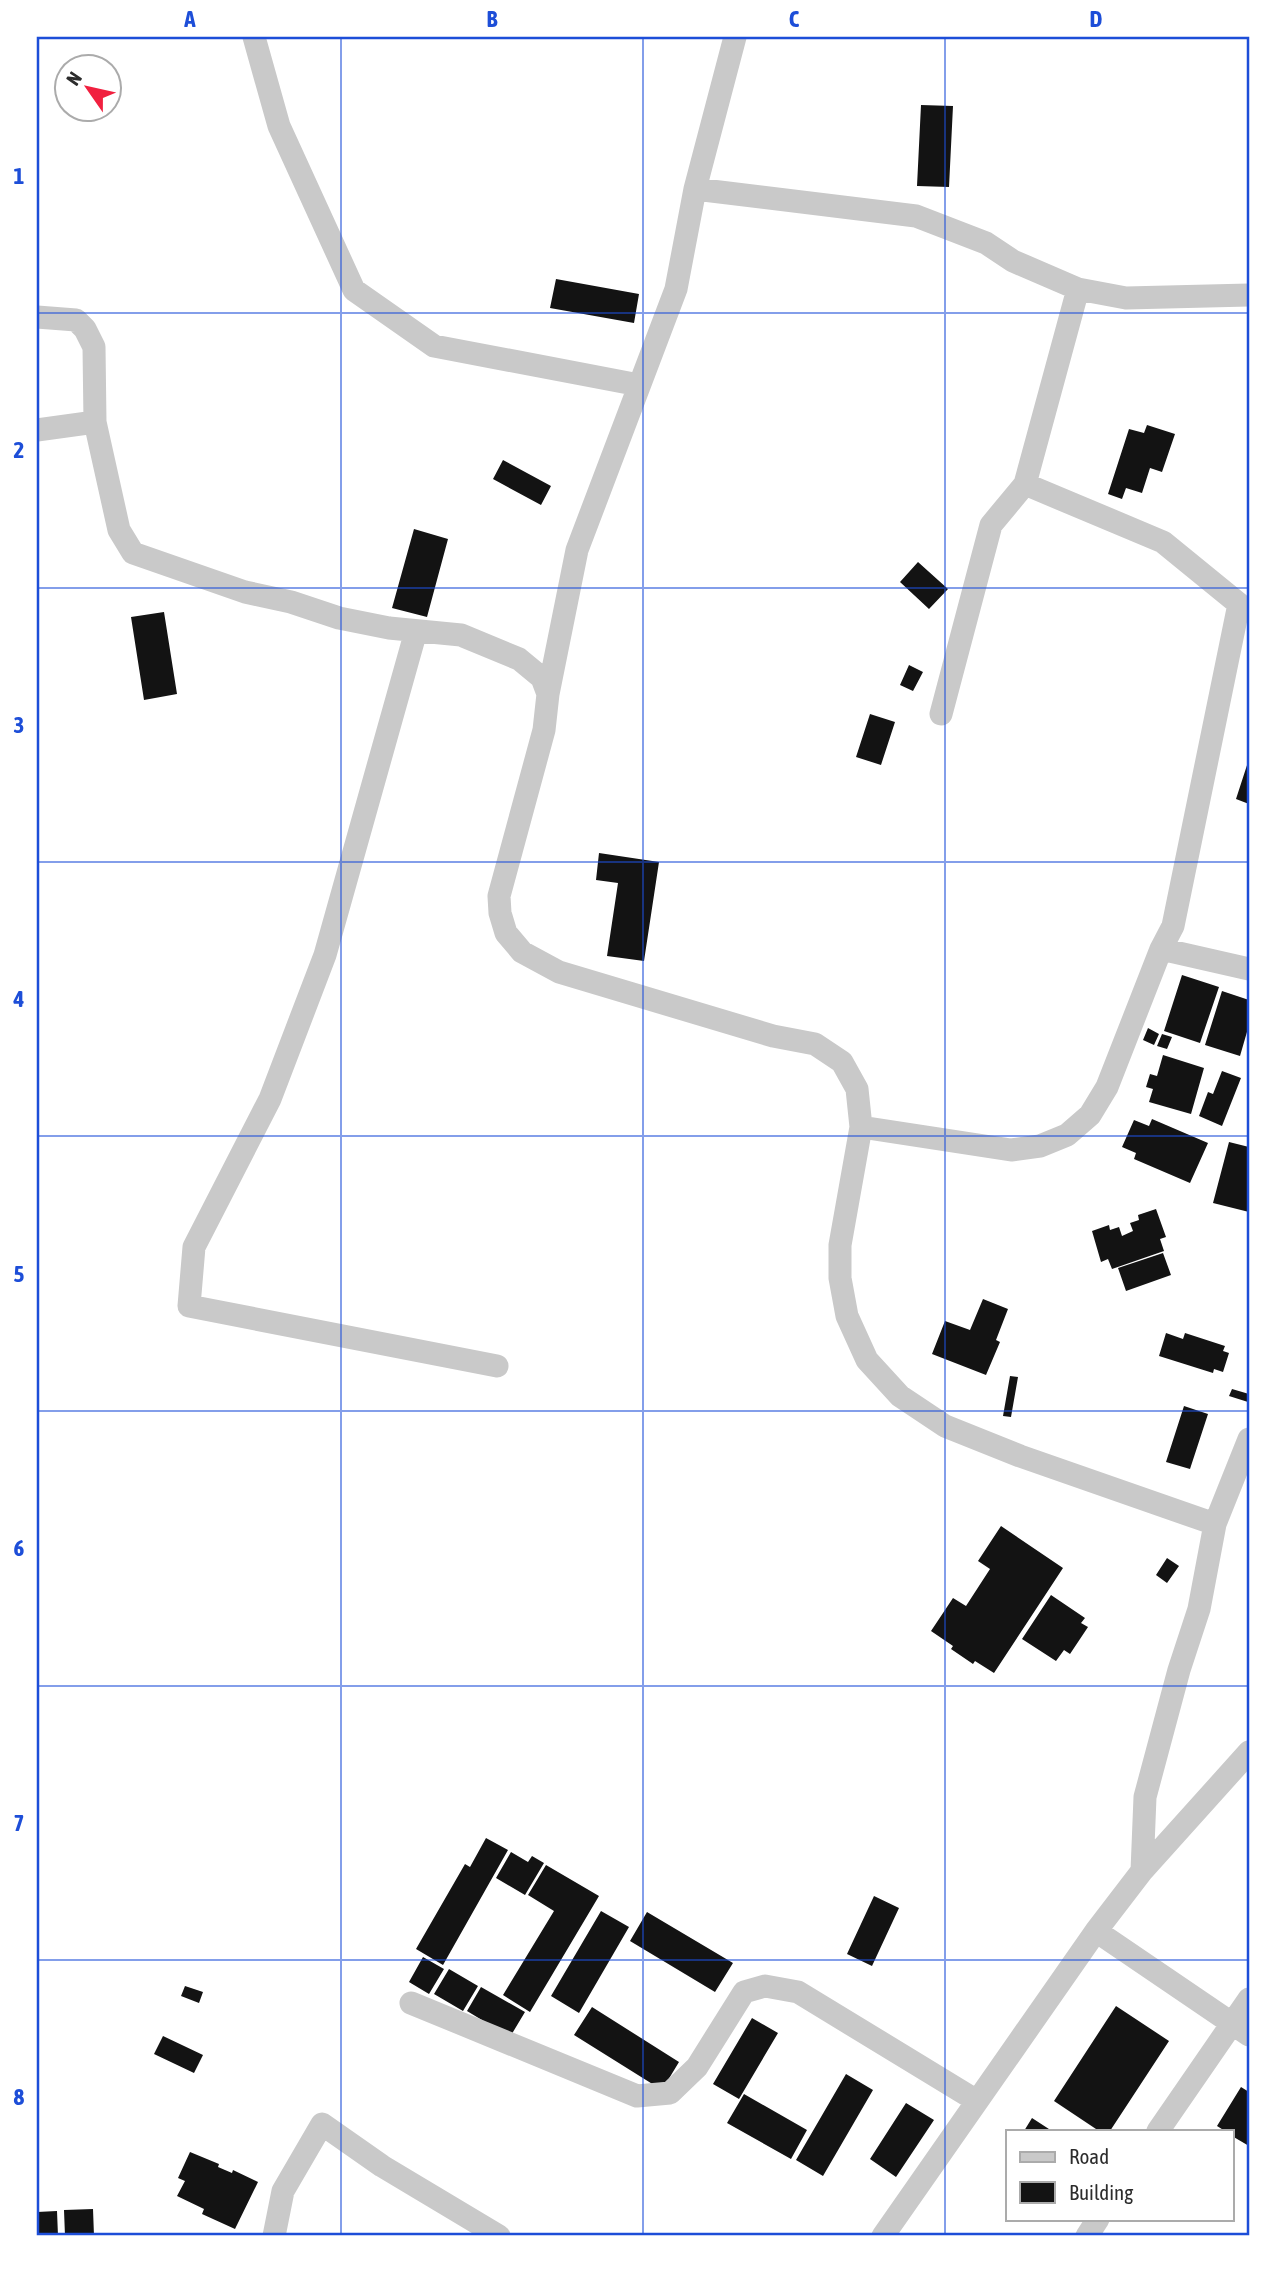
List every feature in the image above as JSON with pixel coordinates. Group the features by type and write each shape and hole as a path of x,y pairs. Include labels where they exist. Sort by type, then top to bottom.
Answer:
{"street":[{"path":"254,37 279,126 354,290 434,346 639,384"},
{"path":"735,37 695,189 676,289 577,550 548,694 544,730 499,896 500,913 506,933 522,952 559,972 773,1036 815,1044 842,1062 857,1089 861,1126 840,1245 840,1278 847,1316 867,1360 900,1396 945,1426 1020,1457 1215,1524"},
{"path":"695,189 916,216 986,243 1013,261 1078,289 1126,298 1249,295"},
{"path":"942,714 991,525 1025,484 1078,289"},
{"path":"37,317 76,320 85,329 94,347 95,422 119,530 133,553 245,592 291,602 339,618 388,628 461,635 519,659 542,678 548,694"},
{"path":"37,430 95,422"},
{"path":"861,1126 1011,1150 1040,1146 1067,1135 1090,1115 1107,1087 1161,949 1173,926 1239,604 1163,542 1025,484"},
{"path":"416,631 326,955 270,1099 194,1247 189,1306 497,1366"},
{"path":"1161,949 1249,969"},
{"path":"1142,1871 1145,1797 1179,1670 1199,1609 1215,1524 1249,1439"},
{"path":"883,2236 1096,1931 1142,1871 1249,1752"},
{"path":"1096,1931 1240,2029"},
{"path":"411,2003 637,2095 670,2093 697,2067 744,1992 765,1986 798,1992 977,2101"},
{"path":"1159,2130 1240,2029 1249,1999"},
{"path":"280,2234 283,2191 322,2124 382,2166 499,2236"},
{"path":"1087,2236 1097,2220"}],"building":[{"path":"921,105 953,106 949,187 917,186"},
{"path":"556,279 639,294 634,323 550,308"},
{"path":"1147,425 1175,434 1162,472 1150,468 1142,493 1126,488 1122,499 1108,494 1129,429 1144,433"},
{"path":"503,460 551,486 541,505 493,479"},
{"path":"414,529 448,539 427,617 392,608"},
{"path":"918,562 948,589 929,609 900,582"},
{"path":"164,612 177,694 144,700 131,617"},
{"path":"909,665 923,672 913,691 900,685"},
{"path":"870,714 895,722 881,765 856,757"},
{"path":"1249,759 1249,804 1236,799"},
{"path":"599,853 659,862 644,961 607,956 618,883 596,880"},
{"path":"1182,975 1219,987 1200,1043 1164,1031"},
{"path":"1222,991 1249,1000 1249,1025 1240,1056 1205,1045"},
{"path":"1148,1028 1159,1034 1154,1045 1143,1040"},
{"path":"1162,1034 1172,1037 1167,1049 1157,1046"},
{"path":"1163,1055 1204,1068 1191,1114 1149,1102 1153,1089 1146,1087 1150,1074 1157,1076"},
{"path":"1222,1071 1241,1078 1222,1126 1199,1116 1208,1092 1213,1094"},
{"path":"1152,1119 1208,1143 1190,1183 1134,1159 1136,1153 1122,1147 1134,1120 1149,1126"},
{"path":"1229,1142 1249,1147 1249,1212 1213,1203"},
{"path":"1156,1209 1166,1237 1160,1239 1164,1251 1112,1269 1108,1259 1101,1262 1092,1231 1109,1225 1110,1230 1119,1227 1122,1236 1133,1231 1130,1223 1139,1220 1138,1215"},
{"path":"1163,1253 1171,1275 1126,1291 1118,1268"},
{"path":"983,1299 1008,1309 996,1340 1000,1342 986,1375 932,1354 945,1321 970,1330"},
{"path":"1166,1333 1183,1339 1185,1333 1225,1346 1223,1351 1229,1353 1223,1372 1214,1369 1213,1373 1159,1356"},
{"path":"1010,1376 1018,1377 1011,1417 1003,1416"},
{"path":"1232,1389 1249,1394 1248,1402 1229,1396"},
{"path":"1184,1406 1208,1414 1190,1469 1166,1462"},
{"path":"1001,1526 1063,1568 994,1673 975,1661 973,1664 931,1631 953,1598 966,1606 990,1569 978,1561"},
{"path":"1167,1558 1179,1566 1167,1583 1156,1575"},
{"path":"1051,1595 1085,1618 1081,1623 1088,1627 1070,1654 1064,1650 1056,1661 1022,1639"},
{"path":"486,1838 508,1850 443,1965 416,1949 465,1864 470,1867"},
{"path":"511,1852 528,1862 532,1856 544,1863 525,1895 496,1878"},
{"path":"546,1865 599,1896 530,2012 503,1995 554,1911 528,1895"},
{"path":"874,1896 899,1908 872,1966 847,1954"},
{"path":"601,1911 629,1927 579,2013 551,1996"},
{"path":"647,1912 733,1963 715,1992 630,1941"},
{"path":"423,1957 444,1969 429,1994 409,1982"},
{"path":"449,1969 478,1986 463,2011 434,1994"},
{"path":"185,1986 203,1992 199,2003 181,1996"},
{"path":"481,1987 525,2012 510,2037 467,2011"},
{"path":"1116,2006 1169,2041 1111,2130 1098,2130 1054,2101"},
{"path":"592,2007 679,2062 662,2090 574,2035"},
{"path":"752,2018 778,2033 739,2099 713,2084"},
{"path":"163,2036 203,2055 194,2073 154,2054"},
{"path":"846,2074 873,2090 823,2176 796,2160"},
{"path":"1241,2087 1249,2092 1249,2146 1234,2137 1234,2130 1223,2130 1217,2126"},
{"path":"744,2094 807,2130 791,2159 727,2123"},
{"path":"906,2103 934,2120 896,2177 870,2159"},
{"path":"1032,2118 1050,2130 1025,2130"},
{"path":"190,2152 219,2164 218,2167 232,2173 233,2170 258,2182 235,2229 202,2214 204,2209 177,2196 185,2181 178,2178"},
{"path":"93,2209 94,2236 65,2236 64,2210"},
{"path":"57,2211 58,2236 37,2236 37,2212"}]}
